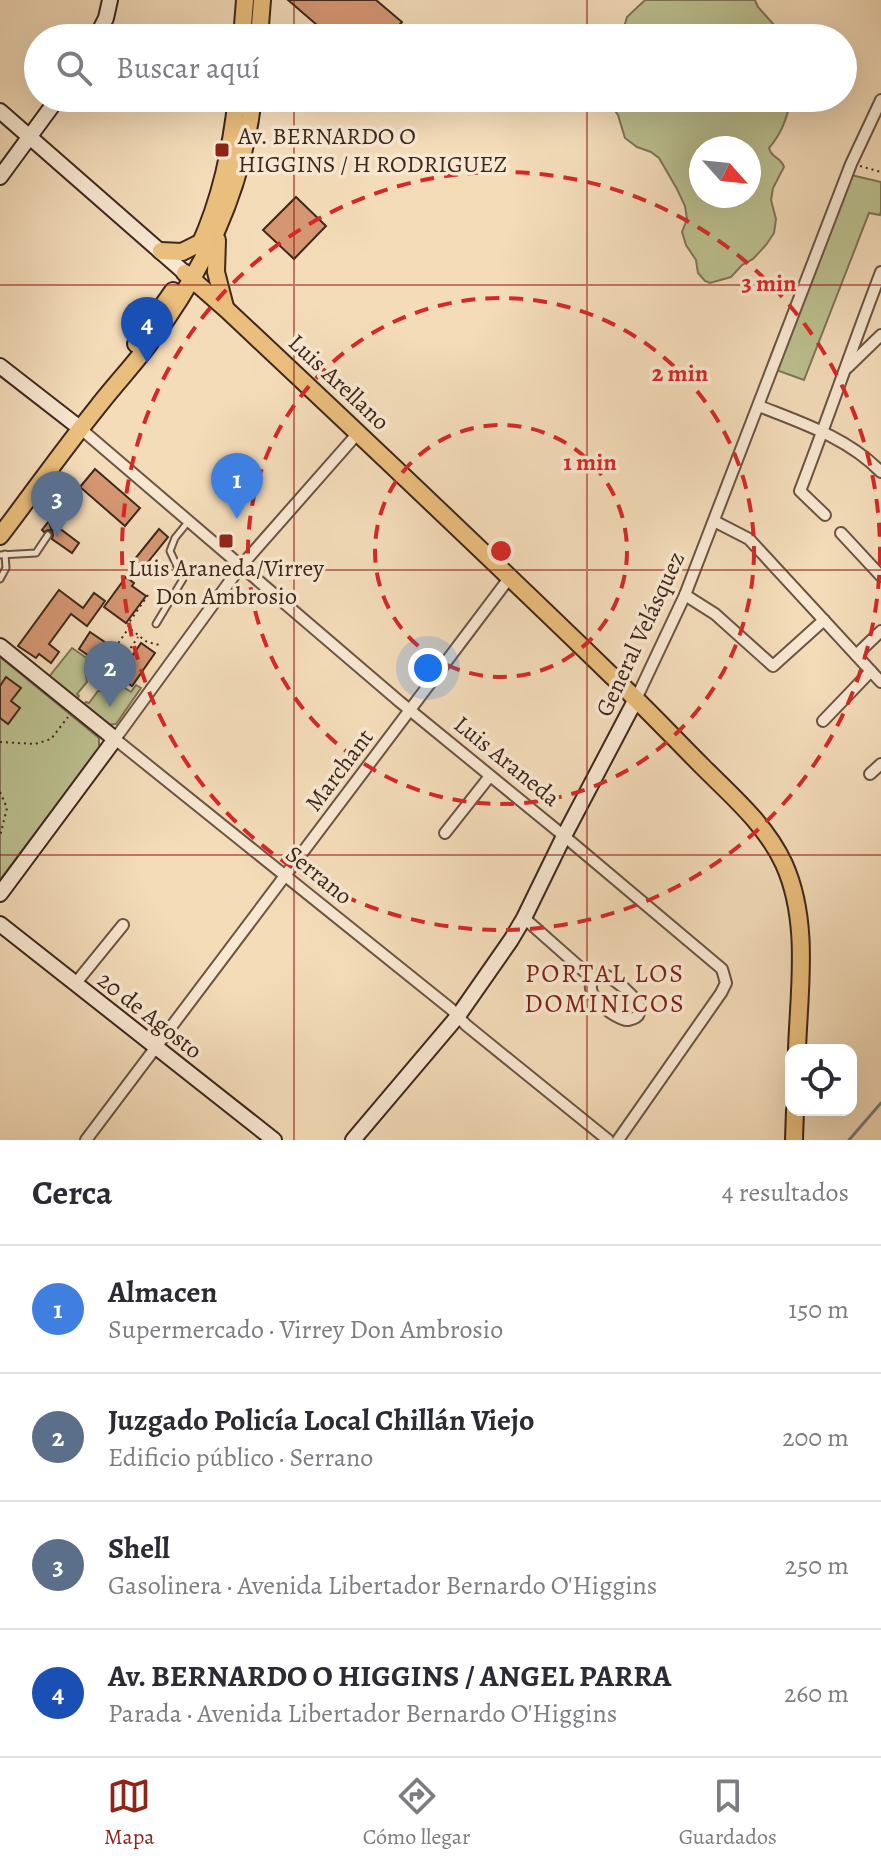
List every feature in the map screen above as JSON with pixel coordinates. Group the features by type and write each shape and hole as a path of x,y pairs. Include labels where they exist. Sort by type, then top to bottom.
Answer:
{"main road":[{"path":"243,24 245,0"},
{"path":"260,24 262,0"},
{"path":"188,276 224,176 235,112"},
{"path":"226,309 218,285 215,261 220,226 243,159 251,112"},
{"path":"0,536 98,407 116,372 188,276 220,226"},
{"path":"161,251 182,252 200,243"},
{"name":"Luis Arellano","path":"188,276 510,577 751,814 785,865 795,895 800,926 797,1044"},
{"path":"794,1140 795,1116"}],"street":[{"path":"103,24 110,0"},
{"name":"General Velásquez","path":"353,1140 458,1016 497,961 524,918 636,699 685,595 851,164 881,100"},
{"name":"Luis Arellano","path":"0,111 188,276"},
{"path":"0,177 48,112"},
{"path":"825,515 800,491 881,272"},
{"path":"847,368 878,337 861,325"},
{"name":"Luis Araneda","path":"0,366 81,429 409,710 719,965 726,977 721,993 618,1140"},
{"path":"759,406 823,431 880,468"},
{"path":"0,894 241,566 358,433"},
{"path":"714,521 749,539 881,682"},
{"path":"841,533 881,576"},
{"name":"Marchant","path":"86,1140 510,577"},
{"path":"685,595 715,614 773,666 824,620"},
{"path":"856,655 881,631"},
{"name":"Serrano","path":"0,646 608,1140"},
{"path":"823,721 871,671"},
{"path":"870,774 881,764"},
{"path":"445,833 490,776"},
{"path":"524,918 593,979"},
{"name":"20 de Agosto","path":"0,924 272,1139"},
{"path":"75,984 123,925"},
{"path":"601,974 607,975 635,997 639,1006 636,1015 627,1020 617,1017 591,993 593,979 601,974"}],"lane":[{"path":"54,465 67,508 55,525"},
{"path":"156,624 183,579 170,551 175,538 189,522"},
{"path":"0,579 6,568 2,554 36,553 48,535"}],"path":[{"path":"851,164 881,172"},
{"path":"115,648 148,595"},
{"path":"129,628 147,642 160,645"},
{"path":"124,658 139,636"},
{"path":"0,742 35,744 51,739 75,706"},
{"path":"0,792 7,808 0,836"}],"green space":[{"path":"645,0 755,0 773,24 625,24 627,17"},
{"path":"616,112 788,112 769,148 784,167 773,188 771,200 776,219 774,233 766,245 731,277 710,283 705,281 698,273 696,260 682,232 687,219 677,189 659,158 625,138"},
{"path":"851,175 881,182 881,211 880,215 869,213 804,380 776,370"},
{"path":"72,648 91,661 85,669 87,682 77,694 76,701 48,678"},
{"path":"0,657 99,738 99,748 0,880"},
{"path":"119,684 131,692 136,685 141,688 116,724 105,725 82,707 98,691 116,689"}],"building":[{"path":"288,0 376,0 402,22 400,24 316,24"},
{"path":"296,197 326,226 294,259 263,230"},
{"path":"95,469 140,508 125,526 80,487"},
{"path":"49,521 51,529 59,528 79,543 72,553 52,539 52,531 42,530"},
{"path":"159,529 168,537 144,567 134,560"},
{"path":"126,577 146,596 126,623 104,607"},
{"path":"59,590 83,608 94,593 105,601 87,626 71,614 49,644 59,652 51,663 39,654 36,658 18,646"},
{"path":"90,632 130,659 141,643 155,653 132,686 110,671 104,679 93,671 99,663 79,649"},
{"path":"6,677 21,688 11,701 20,708 8,724 0,718 0,686"}],"waterway":[{"path":"849,1140 881,1103"}],"place":[{"name":"Av. BERNARDO O HIGGINS / H RODRIGUEZ","path":"222,150"},
{"name":"Av. BERNARDO O HIGGINS / ANGEL PARRA","path":"147,363"},
{"name":"Almacen","path":"237,519"},
{"name":"Shell","path":"57,537"},
{"name":"Luis Araneda/Virrey Don Ambrosio","path":"226,541"},
{"name":"Juzgado Policía Local Chillán Viejo","path":"110,707"}],"district":[{"name":"PORTAL LOS DOMINICOS","path":"605,988"}]}
